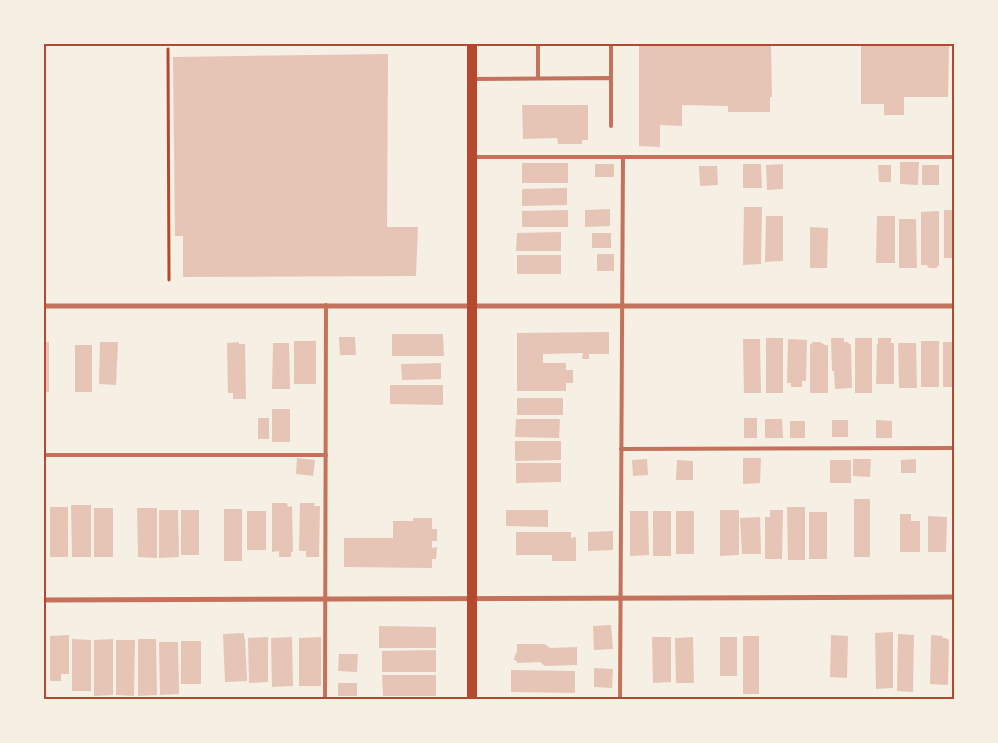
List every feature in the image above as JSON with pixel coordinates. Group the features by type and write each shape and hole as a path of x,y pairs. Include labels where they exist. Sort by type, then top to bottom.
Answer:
{"main road":[{"path":"472,44 472,699"}],"street":[{"path":"44,306 954,306"},
{"path":"44,600 954,596"}],"lane":[{"path":"538,44 538,78"},
{"path":"611,44 611,126"},
{"path":"472,79 611,78"},
{"path":"472,157 954,157"},
{"path":"620,699 622,157"},
{"path":"325,699 326,305"},
{"path":"621,449 954,448"},
{"path":"44,455 326,455"}],"path":[{"path":"168,49 169,280"},
{"path":"164,261 169,261"}],"building":[{"path":"639,45 771,45 772,97 770,97 770,112 728,112 728,106 682,105 682,126 660,125 660,147 639,146"},
{"path":"861,46 949,46 948,97 904,97 904,115 884,115 883,104 861,104"},
{"path":"388,54 387,227 418,227 416,276 183,277 183,236 175,236 173,57"},
{"path":"522,105 588,105 588,140 582,140 582,144 558,144 557,138 523,139"},
{"path":"900,162 919,162 918,185 900,184"},
{"path":"522,163 568,163 568,183 522,183"},
{"path":"595,164 614,164 614,177 595,177"},
{"path":"743,164 761,164 762,188 743,188"},
{"path":"783,164 783,189 767,190 766,165"},
{"path":"878,165 891,165 891,182 879,182"},
{"path":"922,165 939,165 939,185 922,185"},
{"path":"699,166 717,166 718,185 700,186"},
{"path":"567,188 567,205 522,206 522,189"},
{"path":"744,207 762,207 761,264 743,265"},
{"path":"610,209 610,226 585,227 585,210"},
{"path":"568,210 568,227 522,227 522,211"},
{"path":"944,210 954,210 954,258 944,258"},
{"path":"939,211 939,265 936,268 929,268 927,265 921,265 921,212"},
{"path":"766,216 783,216 783,261 765,262"},
{"path":"877,216 895,216 895,263 876,263"},
{"path":"899,219 916,219 917,268 899,268"},
{"path":"810,227 828,228 827,268 810,268"},
{"path":"561,232 561,251 516,251 517,233"},
{"path":"592,233 611,233 611,248 592,248"},
{"path":"597,254 614,254 614,271 597,271"},
{"path":"517,255 561,255 561,274 517,274"},
{"path":"609,332 609,354 589,354 589,359 582,359 583,353 543,354 543,363 566,363 566,370 573,370 573,383 566,383 566,391 517,391 517,333"},
{"path":"392,334 443,334 444,356 392,356"},
{"path":"339,337 355,337 356,355 340,355"},
{"path":"766,338 783,338 783,393 766,393"},
{"path":"831,338 844,338 844,342 851,345 852,388 835,389 834,371 832,371"},
{"path":"855,338 872,338 872,393 855,393"},
{"path":"878,338 891,338 891,343 894,343 894,384 876,384"},
{"path":"743,339 760,339 761,393 744,393"},
{"path":"788,339 807,340 806,381 802,381 802,387 791,387 791,383 787,383"},
{"path":"294,341 316,341 316,384 294,384"},
{"path":"921,341 939,341 939,387 921,387"},
{"path":"44,342 49,342 49,392 44,392"},
{"path":"100,342 118,342 116,385 99,384"},
{"path":"239,342 239,344 245,344 246,399 233,399 233,393 228,393 227,343"},
{"path":"813,342 828,345 828,393 810,393 810,345"},
{"path":"943,342 954,342 954,387 943,387"},
{"path":"273,343 289,343 290,389 272,389"},
{"path":"898,343 916,343 917,388 899,388"},
{"path":"75,345 92,345 92,392 75,392"},
{"path":"441,363 441,379 402,380 401,364"},
{"path":"390,385 443,385 443,405 390,404"},
{"path":"517,398 563,398 563,415 517,415"},
{"path":"272,409 290,409 290,442 272,442"},
{"path":"258,418 269,418 269,439 258,439"},
{"path":"744,418 757,418 757,438 744,438"},
{"path":"516,419 560,419 559,438 515,437"},
{"path":"765,419 782,419 783,438 765,438"},
{"path":"832,420 848,420 848,437 832,437"},
{"path":"876,420 892,421 892,438 876,438"},
{"path":"790,421 805,421 805,438 790,438"},
{"path":"515,441 561,441 561,460 515,461"},
{"path":"297,458 315,460 313,476 296,474"},
{"path":"743,458 761,458 760,483 743,484"},
{"path":"647,459 648,475 633,476 632,460"},
{"path":"853,459 871,459 870,477 853,476"},
{"path":"916,459 916,473 901,473 901,460"},
{"path":"677,460 693,461 693,480 676,480"},
{"path":"830,460 851,460 851,483 830,483"},
{"path":"516,463 561,463 561,482 516,483"},
{"path":"854,499 870,499 870,557 854,557"},
{"path":"272,503 287,503 288,507 292,506 293,552 291,552 291,557 279,557 279,551 272,552"},
{"path":"300,503 315,503 314,506 320,506 319,557 306,557 306,551 299,551"},
{"path":"71,505 91,505 91,557 72,557"},
{"path":"50,507 68,507 68,557 50,557"},
{"path":"787,507 805,507 805,560 788,560"},
{"path":"94,508 113,508 113,557 94,557"},
{"path":"137,508 157,508 157,558 138,557"},
{"path":"224,509 242,509 242,561 224,561"},
{"path":"159,510 178,510 179,557 159,558"},
{"path":"181,510 199,510 199,555 181,555"},
{"path":"506,510 548,510 548,527 506,526"},
{"path":"720,510 739,510 739,555 720,556"},
{"path":"770,510 783,510 782,559 765,559 765,517 770,517"},
{"path":"247,511 266,511 266,550 247,550"},
{"path":"630,511 648,511 649,555 630,556"},
{"path":"653,511 671,511 671,556 653,556"},
{"path":"676,511 694,511 694,554 676,554"},
{"path":"809,512 827,512 827,559 809,559"},
{"path":"900,514 911,514 911,521 920,521 920,552 900,552"},
{"path":"928,516 947,517 946,552 928,552"},
{"path":"760,517 761,554 742,554 740,518"},
{"path":"413,518 432,518 432,529 437,529 437,541 432,541 432,548 437,547 436,559 432,559 432,568 344,567 344,538 393,538 393,521 413,521"},
{"path":"613,531 613,550 588,551 588,532"},
{"path":"516,532 571,532 571,538 576,537 576,561 552,561 552,555 516,555"},
{"path":"611,625 613,649 594,650 593,626"},
{"path":"379,626 436,627 436,648 379,648"},
{"path":"893,632 893,688 876,689 875,633"},
{"path":"244,633 247,681 225,682 223,634"},
{"path":"898,634 914,635 913,692 897,691"},
{"path":"69,635 69,674 61,674 61,681 50,681 50,636"},
{"path":"831,635 848,636 847,678 830,677"},
{"path":"931,635 943,636 942,638 949,640 948,685 930,684"},
{"path":"743,636 759,636 759,694 743,694"},
{"path":"268,637 268,682 249,683 248,638"},
{"path":"292,637 293,686 272,687 271,638"},
{"path":"321,637 321,686 299,686 299,638"},
{"path":"652,637 671,637 671,682 653,683"},
{"path":"693,637 694,683 676,683 675,638"},
{"path":"720,637 737,637 737,676 720,676"},
{"path":"72,639 91,640 91,691 72,691"},
{"path":"113,639 113,695 94,696 94,640"},
{"path":"138,639 156,639 157,695 138,696"},
{"path":"116,640 135,640 134,696 116,695"},
{"path":"181,641 201,641 201,684 181,684"},
{"path":"159,642 178,642 179,694 160,695"},
{"path":"517,644 545,644 550,648 577,647 577,665 545,666 540,662 517,663 514,660"},
{"path":"436,650 436,672 382,672 382,651"},
{"path":"339,654 358,654 357,672 338,671"},
{"path":"594,668 613,669 612,688 594,687"},
{"path":"511,670 575,671 575,693 511,692"},
{"path":"382,675 436,675 436,696 383,696"},
{"path":"338,683 357,683 357,696 338,696"}]}
